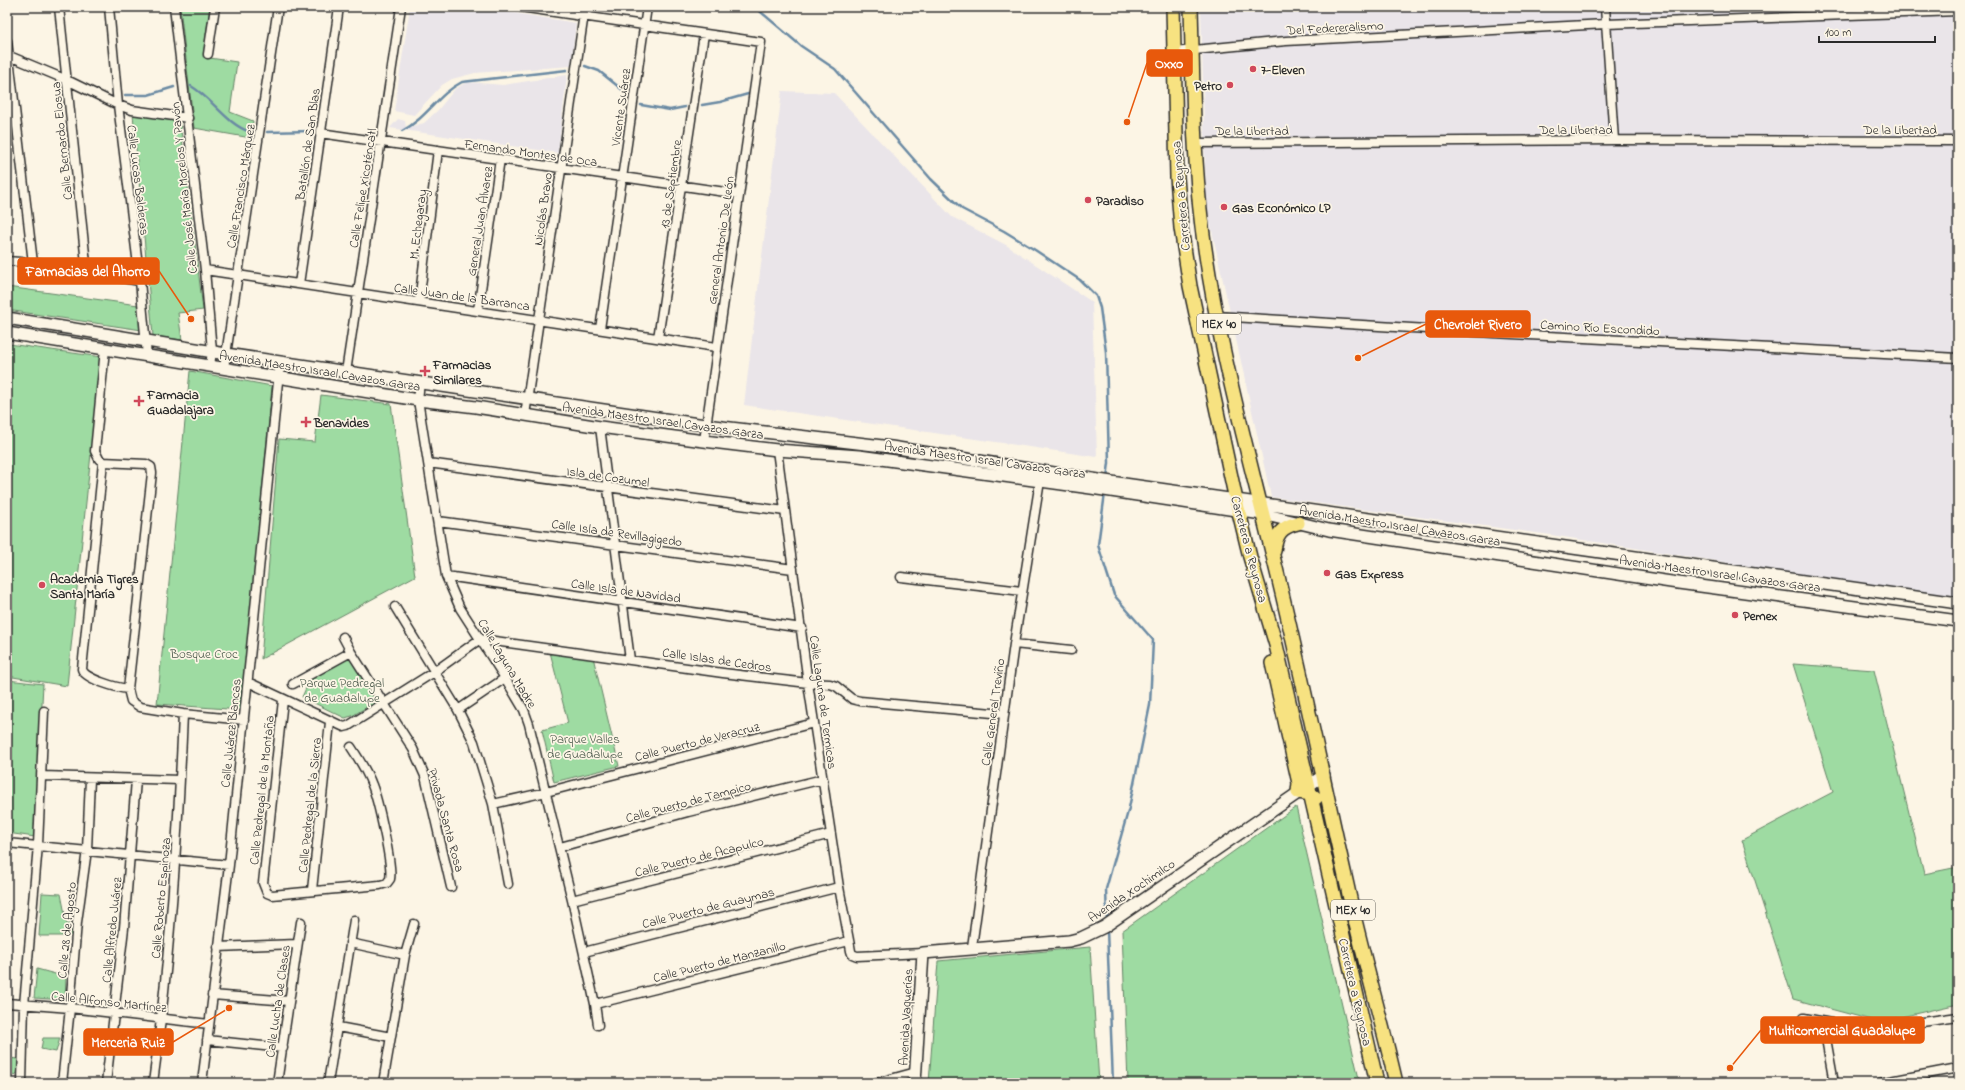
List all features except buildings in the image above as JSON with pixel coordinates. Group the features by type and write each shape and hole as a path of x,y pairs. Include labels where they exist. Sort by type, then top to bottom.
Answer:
{"main road":[{"name":"Carretera a Reynosa","path":"1173,7 1177,177 1180,220 1192,294 1250,557 1276,645 1271,653 1271,660 1298,783 1306,791 1377,1083"},
{"name":"Carretera a Reynosa","path":"1191,7 1194,142 1202,228 1217,316 1260,509 1274,557 1324,775 1347,886 1396,1083"},
{"path":"1192,294 1202,296 1206,303 1239,437 1248,457"},
{"name":"Avenida Maestro Israel Cavazos Garza","path":"7,318 226,354 526,399 705,425 891,447 1092,484 1238,506 1958,603"},
{"name":"Avenida Maestro Israel Cavazos Garza","path":"7,333 418,400 600,427 777,450 859,456 1040,481 1092,484"},
{"name":"Avenida Maestro Israel Cavazos Garza","path":"1260,509 1298,523 1329,530 1671,582 1958,621"},
{"path":"1274,557 1275,542 1279,532 1288,525 1298,523"},
{"path":"1806,600 1808,582"},
{"path":"1852,606 1854,589"},
{"name":"Avenida Xochimilco","path":"923,953 972,947 1069,941 1088,935 1104,927 1306,791 1324,775"},
{"path":"1306,791 1316,798 1338,875 1347,886"},
{"name":"Avenida Vaquerías","path":"916,1078 923,953"}],"street":[{"name":"Calle Bernardo Elosua","path":"59,7 87,273"},
{"name":"Calle Lucas Balderas","path":"109,7 118,105 140,281 147,356"},
{"name":"Calle José María Morelos Y Pavón","path":"174,7 205,270 212,351 210,366"},
{"path":"208,54 214,7"},
{"name":"Calle Francisco Márquez","path":"224,368 278,7"},
{"name":"Batallón de San Blas","path":"299,284 339,7"},
{"name":"Calle Felipe Xicoténcatl","path":"346,372 401,7"},
{"path":"520,7 704,34"},
{"name":"Nicolás Bravo","path":"525,415 526,399 585,7"},
{"name":"Vicente Suárez","path":"600,329 647,7"},
{"path":"1605,7 1614,140"},
{"name":"Del Federeralismo","path":"1174,52 1192,49 1286,41 1606,24 1958,11"},
{"name":"General Antonio De León","path":"704,34 761,42 716,347 704,441"},
{"name":"13 de Septiembre","path":"658,338 704,34"},
{"path":"7,41 33,263"},
{"path":"8,55 132,110 188,118"},
{"name":"Fernando Montes de Oca","path":"320,133 739,194"},
{"name":"De la Libertad","path":"1194,142 1614,140 1958,141"},
{"name":"M. Echegaray","path":"419,302 438,150"},
{"name":"General Juan Álvarez","path":"478,310 500,159"},
{"path":"7,261 33,263 140,281"},
{"name":"Calle Juan de la Barranca","path":"205,270 716,347"},
{"name":"Camino Río Escondido","path":"1217,316 1493,333 1958,358"},
{"path":"105,349 94,442 96,454 103,462 146,464 151,467 152,473 128,696 135,704 183,714 244,720"},
{"name":"Calle Juárez Blancas","path":"202,1083 229,864 280,362"},
{"name":"Calle Laguna Madre","path":"420,382 418,400 446,576 460,608 505,678 524,710 530,724 584,952 598,1025"},
{"path":"600,427 630,660"},
{"name":"Calle Laguna de Termicas","path":"777,450 814,723 839,887 849,941 854,956"},
{"path":"103,462 82,669 85,675 111,686 128,689"},
{"name":"Isla de Cozumel","path":"428,463 785,511"},
{"name":"Calle General Treviño","path":"972,947 1014,644 1040,481"},
{"name":"Calle Isla de Revillagigedo","path":"438,520 616,543 793,569"},
{"name":"Calle Isla de Navidad","path":"446,576 802,628"},
{"path":"901,577 1022,591"},
{"path":"395,607 458,710 474,742 493,804 508,884"},
{"name":"Privada Santa Rosa","path":"343,637 413,749 425,776 451,887"},
{"path":"248,682 330,722 340,726 348,726 434,672 480,639"},
{"name":"Calle Islas de Cedros","path":"480,639 836,686 852,699 860,701 1004,714"},
{"path":"1014,644 1071,650"},
{"path":"293,684 351,652"},
{"path":"458,710 505,678"},
{"name":"Calle Pedregal de la Montaña","path":"283,700 263,884 267,893 272,895 312,890"},
{"path":"20,1082 24,1005 38,845 44,711"},
{"name":"Calle Roberto Espinoza","path":"153,1083 162,1019 176,858 183,714"},
{"name":"Calle Pedregal de la Sierra","path":"312,890 330,722"},
{"name":"Calle Puerto de Veracruz","path":"493,804 546,792 814,723"},
{"path":"312,890 380,885 387,883 392,874 373,786 352,747"},
{"path":"42,776 90,779 180,780"},
{"name":"Calle 28 de Agosto","path":"62,1083 77,922 87,850 90,779"},
{"name":"Calle Puerto de Tampico","path":"560,847 688,812 823,779"},
{"name":"Calle Alfredo Juárez","path":"106,1083 130,856 136,780"},
{"name":"Calle Puerto de Acapulco","path":"572,900 831,834"},
{"path":"7,843 87,850 130,856 176,858 229,864"},
{"name":"Calle Puerto de Guaymas","path":"584,952 839,887"},
{"path":"328,1083 354,920"},
{"name":"Calle Lucha de Clases","path":"277,1083 301,922"},
{"path":"383,1083 405,955 414,924"},
{"name":"Calle Puerto de Manzanillo","path":"595,1004 849,941"},
{"path":"350,943 405,955"},
{"path":"218,947 297,944"},
{"name":"Avenida Xochimilco","path":"854,956 923,953"},
{"path":"212,995 289,1001"},
{"name":"Calle Alfonso Martínez","path":"7,1003 70,1008 209,1024"},
{"path":"1804,1018 1872,1029 1958,1017"},
{"path":"1823,1022 1834,1083"},
{"path":"338,1027 391,1037"},
{"path":"207,1040 283,1048"},
{"path":"1880,1083 1958,1068"},
{"path":"1931,1074 1932,1083"},
{"path":"876,1083 916,1078"}],"shaded area":[{"path":"410,7 479,7 576,23 571,66 475,73 452,79 442,85 414,115 394,111"},
{"path":"1201,7 1958,7 1958,596 1780,571 1551,535 1271,497 1206,204"},
{"path":"567,75 558,153 390,128 398,119 405,121 406,128 424,123 438,110 455,89 467,82 503,85"},
{"path":"782,91 834,93 952,217 1006,245 1092,302 1097,457 744,405"}],"green space":[{"path":"180,7 210,7 203,57 237,62 230,112 253,121 251,138 194,128"},
{"path":"133,114 180,122 203,310 178,313 182,340 153,336"},
{"path":"7,287 138,305 142,330 7,310"},
{"name":"Academia Tigres Santa María","path":"9,344 101,357 67,686 7,676 7,370"},
{"name":"Bosque Croc","path":"190,371 272,386 242,710 157,704"},
{"path":"321,395 391,404 415,576 261,659 279,439 315,442"},
{"name":"Parque Valles de Guadalupe","path":"550,652 593,657 619,766 554,782 542,730 568,723"},
{"name":"Parque Pedregal de Guadalupe","path":"350,656 377,701 352,716 345,718 302,697 310,679"},
{"path":"1793,664 1874,670 1924,874 1958,867 1958,1004 1879,1022 1793,999 1742,840 1833,792"},
{"path":"7,680 43,684 35,837 7,833"},
{"path":"1296,807 1360,1083 1128,1083 1122,931"},
{"path":"42,893 61,894 67,924 74,924 73,936 39,936"},
{"path":"1090,947 1099,1083 929,1083 938,961"},
{"path":"37,969 66,977 65,1000 34,998"},
{"path":"43,1038 60,1038 56,1052 41,1049"},
{"path":"7,1058 19,1059 19,1073 7,1077"}],"waterway":[{"path":"755,7 801,46 835,69 931,179 962,209 1004,231 1035,250 1080,280 1096,296 1100,308 1106,352 1109,463 1107,478"},
{"path":"585,66 599,71 625,92"},
{"path":"402,131 419,119 453,87 462,82 567,70"},
{"path":"191,86 206,97 233,123 250,132"},
{"path":"125,95 148,95 174,87"},
{"path":"702,105 720,102 748,94"},
{"path":"641,105 670,110 685,107"},
{"path":"267,132 312,131"},
{"path":"1105,493 1098,545 1114,595 1153,640 1150,705 1129,808 1106,889 1107,921"},
{"path":"1107,930 1113,1083"}],"place":[{"name":"7-Eleven","path":"1253,69"},
{"name":"Petro","path":"1230,85"},
{"name":"Oxxo","path":"1127,122"},
{"name":"Paradiso","path":"1088,200"},
{"name":"Gas Económico LP","path":"1224,207"},
{"name":"Farmacias del Ahorro","path":"191,319"},
{"name":"Chevrolet Rivero","path":"1358,358"},
{"name":"Farmacias Similares","path":"425,371"},
{"name":"Farmacia Guadalajara","path":"139,401"},
{"name":"Benavides","path":"306,422"},
{"name":"Gas Express","path":"1327,573"},
{"name":"Academia Tigres Santa María","path":"42,585"},
{"name":"Pemex","path":"1735,615"},
{"name":"Merceria Ruiz","path":"229,1008"},
{"name":"Multicomercial Guadalupe","path":"1730,1068"}]}
